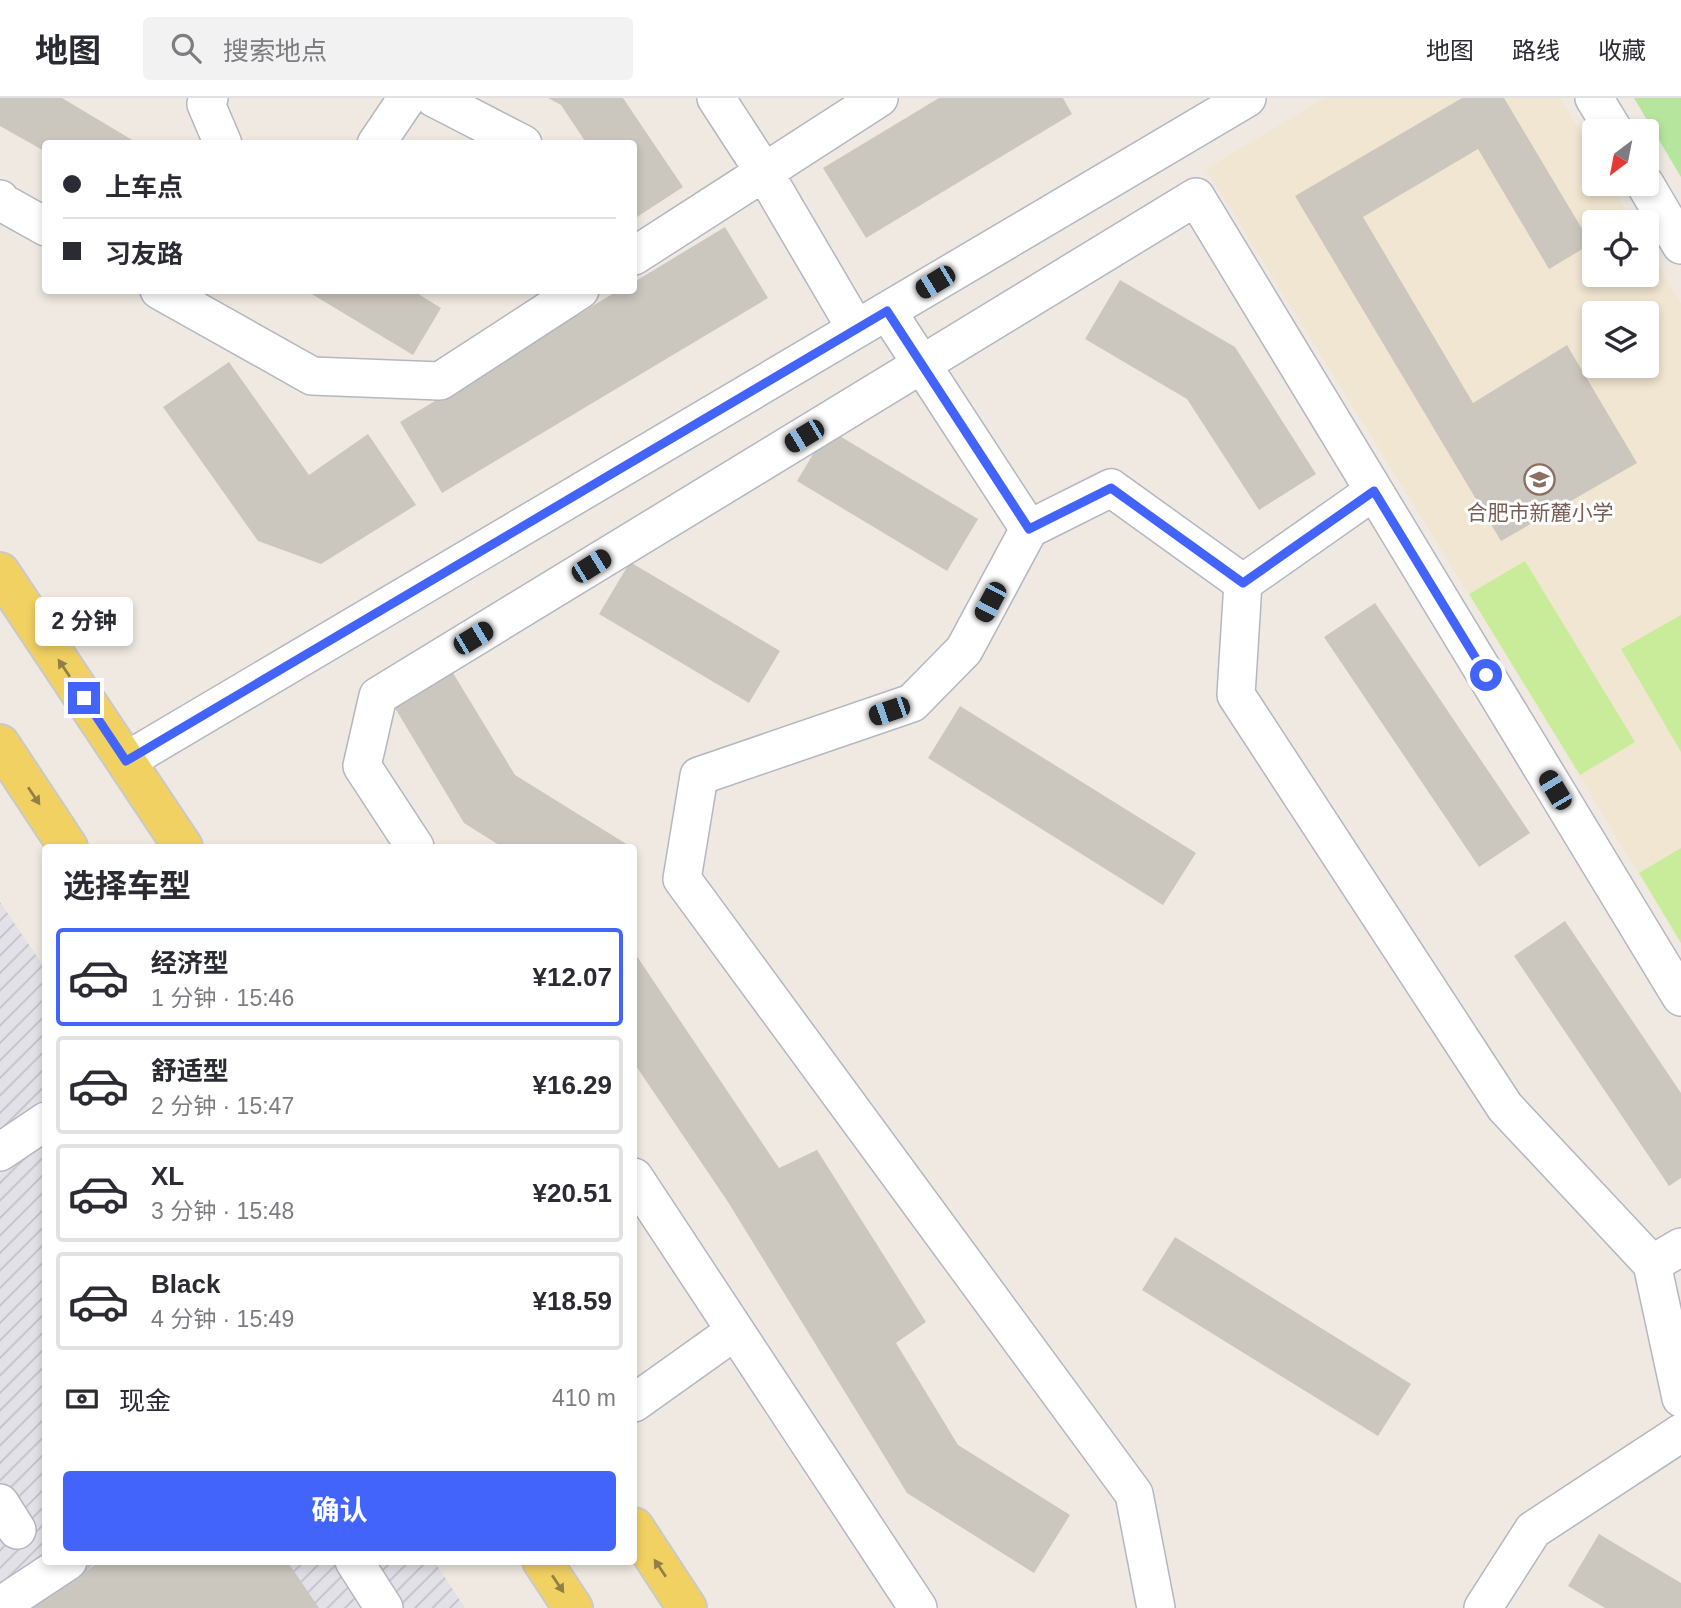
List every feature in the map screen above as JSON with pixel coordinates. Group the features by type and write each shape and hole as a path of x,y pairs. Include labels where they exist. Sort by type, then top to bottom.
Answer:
{"main road":[{"path":"0,572 181,844"},
{"path":"0,744 66,844"},
{"path":"637,1532 687,1608"},
{"path":"545,1565 573,1608"}],"street":[{"path":"209,98 206,104 221,140"},
{"path":"379,140 407,98"},
{"path":"434,98 515,140"},
{"path":"716,98 764,172 856,329"},
{"path":"637,254 880,98"},
{"path":"126,761 1247,98"},
{"path":"1594,98 1607,119"},
{"path":"1652,196 1681,245"},
{"path":"413,844 362,766 378,696 1196,197 1681,997"},
{"path":"0,199 42,225"},
{"path":"174,294 200,301 312,376 440,381 574,294"},
{"path":"887,311 1029,529"},
{"path":"1156,1608 1134,1494 682,879 699,776 912,703 964,650 1029,529 1111,488 1243,583"},
{"path":"1243,583 1374,491"},
{"path":"1243,583 1236,695 1505,1107 1667,1255 1681,1398"},
{"path":"0,1152 42,1124"},
{"path":"637,1182 918,1608"},
{"path":"637,1401 735,1331"},
{"path":"1483,1608 1533,1530 1681,1433"},
{"path":"0,1606 62,1565"},
{"path":"357,1565 384,1608"}],"shaded area":[{"name":"合肥市新麓小学","path":"1325,98 1560,98 1582,136 1582,196 1617,196 1626,210 1582,210 1582,287 1659,287 1659,266 1681,304 1681,943 1206,169"},
{"path":"0,902 42,964 42,1555 0,1583"},
{"path":"42,1565 437,1565 465,1608 0,1608"}],"green space":[{"path":"1634,98 1681,98 1681,177 1659,140 1659,119 1646,119"},
{"path":"1525,561 1635,742 1580,775 1469,594"},
{"path":"1681,615 1681,752 1621,649"},
{"path":"1681,848 1681,943 1639,873"}],"building":[{"path":"0,98 62,98 132,140 42,140 42,150 0,126"},
{"path":"548,98 623,98 683,187 637,217 637,140 584,140 561,105"},
{"path":"939,98 1063,98 1072,114 866,238 823,168"},
{"path":"1462,98 1504,98 1582,229 1582,249 1549,269 1478,149 1363,217 1473,403 1567,345 1582,370 1582,378 1587,378 1637,463 1501,541 1295,196"},
{"path":"725,227 768,298 442,493 400,422 612,294 637,294 637,280"},
{"path":"1120,280 1235,347 1316,474 1259,510 1187,399 1085,339"},
{"path":"312,294 418,294 441,308 413,355"},
{"path":"229,362 309,475 368,434 416,505 321,564 258,541 163,407"},
{"path":"828,429 978,519 947,571 797,481"},
{"path":"630,562 780,651 749,703 599,614"},
{"path":"1375,603 1530,833 1479,867 1324,637"},
{"path":"453,673 515,775 626,844 497,844 464,823 395,708"},
{"path":"960,706 1196,853 1163,905 928,758"},
{"path":"1565,921 1681,1093 1681,1178 1669,1186 1514,956"},
{"path":"637,956 779,1168 817,1150 926,1322 896,1343 958,1445 1070,1515 1034,1573 907,1493 728,1202 637,1067"},
{"path":"1175,1237 1411,1384 1378,1436 1142,1290"},
{"path":"1599,1534 1681,1583 1681,1608 1605,1608 1568,1586"},
{"path":"95,1565 290,1565 319,1608 30,1608"}],"place":[{"name":"合肥市新麓小学","path":"1540,480"}],"route":[{"path":"84,698 126,761 887,311 1029,529 1111,488 1243,583 1374,491 1486,675"}]}
